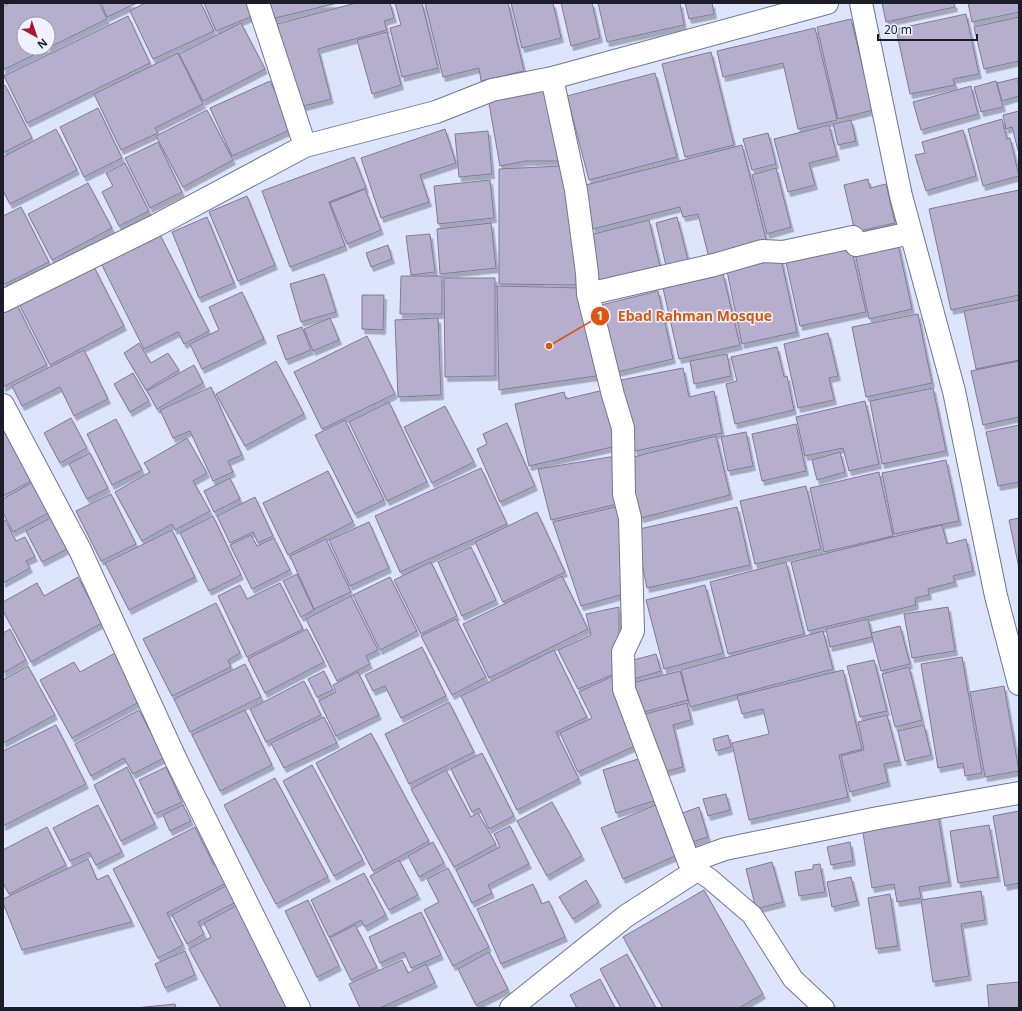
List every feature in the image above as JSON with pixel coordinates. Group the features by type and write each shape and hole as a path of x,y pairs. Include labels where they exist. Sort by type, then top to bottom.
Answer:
{"street":[{"path":"258,3 305,146"},
{"path":"3,301 157,225 305,146 436,112 492,90 552,78 827,3"},
{"path":"861,3 911,233 954,391 996,596 1019,684"},
{"path":"552,78 576,190 588,273 588,294 613,395 623,428 624,494 630,518 633,631 623,652 624,689 693,866"},
{"path":"588,294 714,265 762,251 782,252 853,237 856,245 911,233"},
{"path":"3,406 80,550 176,760 299,1008"},
{"path":"511,1008 626,916 693,866 732,847 878,818 1019,793"}],"lane":[{"path":"693,866 752,915 793,979 824,1008"}],"building":[{"path":"10,3 99,3 107,19 56,44 56,16 16,16 16,56 32,56 3,70 3,6"},
{"path":"101,3 137,3 107,17"},
{"path":"145,3 201,3 214,31 153,59 130,11"},
{"path":"204,3 248,3 253,16 216,31"},
{"path":"262,3 338,3 267,20"},
{"path":"356,3 390,3 394,18 384,21 387,30 318,49 331,99 300,107 277,24"},
{"path":"395,3 422,3 438,68 402,77 390,28 401,25"},
{"path":"425,3 508,3 524,71 481,81 479,68 443,77"},
{"path":"511,3 553,3 561,38 522,48"},
{"path":"561,3 592,3 600,38 571,46"},
{"path":"598,3 680,3 684,25 607,42"},
{"path":"685,3 712,3 714,14 689,19"},
{"path":"882,3 954,3 955,7 886,22"},
{"path":"968,3 1019,3 1019,12 972,22"},
{"path":"966,14 979,74 953,79 955,85 910,94 896,29"},
{"path":"128,16 150,63 27,123 4,76 45,56 56,56 56,51"},
{"path":"1019,17 1019,61 984,69 974,27"},
{"path":"851,19 873,110 838,119 817,27"},
{"path":"241,23 265,69 203,101 179,54"},
{"path":"815,28 837,120 798,129 783,63 723,77 717,51"},
{"path":"387,32 401,85 372,94 357,40"},
{"path":"711,52 734,145 685,157 662,64"},
{"path":"178,53 203,104 155,128 158,133 121,150 94,94"},
{"path":"655,73 677,157 589,180 567,96"},
{"path":"1018,78 1019,96 1002,101 997,83"},
{"path":"270,81 292,129 232,156 210,108"},
{"path":"996,81 1003,107 981,112 974,87"},
{"path":"5,85 32,138 3,153 3,86"},
{"path":"547,85 562,161 526,161 500,166 488,98"},
{"path":"971,86 978,114 921,130 913,102"},
{"path":"98,108 122,158 84,177 60,127"},
{"path":"207,110 233,160 183,187 156,136"},
{"path":"1019,111 1019,154 1012,127 1006,129 1003,115"},
{"path":"1002,119 1007,139 1010,138 1019,176 983,186 968,129"},
{"path":"851,120 856,141 838,145 833,124"},
{"path":"829,125 837,156 809,163 815,185 788,192 774,139"},
{"path":"56,129 77,170 10,204 3,191 3,157"},
{"path":"445,129 456,163 420,175 429,202 381,218 361,158"},
{"path":"963,130 976,176 926,191 915,155 925,153 922,142"},
{"path":"488,131 492,174 459,177 455,134"},
{"path":"768,133 776,164 752,170 743,139"},
{"path":"158,142 182,192 150,208 125,158"},
{"path":"742,145 768,247 710,262 698,214 683,217 680,207 593,229 582,186"},
{"path":"354,157 366,188 329,202 345,246 290,267 262,191"},
{"path":"125,163 149,211 119,226 102,192 113,186 106,173"},
{"path":"562,166 582,285 499,284 499,169"},
{"path":"776,168 791,227 767,234 752,175"},
{"path":"868,179 870,188 886,184 895,223 855,232 844,185"},
{"path":"490,180 494,218 438,224 434,186"},
{"path":"88,183 112,228 52,260 28,214"},
{"path":"365,189 381,230 347,244 330,203"},
{"path":"1019,190 1019,295 951,310 929,209"},
{"path":"247,196 275,265 238,281 209,212"},
{"path":"21,207 49,262 3,285 3,216"},
{"path":"207,217 234,283 199,298 172,232"},
{"path":"677,217 689,264 667,270 656,223"},
{"path":"649,220 662,275 600,290 586,236"},
{"path":"491,223 496,268 440,274 437,229"},
{"path":"159,233 209,331 184,344 178,332 144,349 101,263"},
{"path":"430,234 435,272 411,275 406,236"},
{"path":"898,244 912,309 869,319 855,253"},
{"path":"388,245 392,259 371,267 366,253"},
{"path":"851,247 866,312 800,326 786,262"},
{"path":"781,259 797,332 742,344 727,271"},
{"path":"93,265 124,326 50,365 19,304"},
{"path":"324,274 336,312 301,322 290,284"},
{"path":"723,274 740,345 679,359 663,288"},
{"path":"401,276 442,276 442,314 400,314"},
{"path":"444,278 495,278 495,376 445,377"},
{"path":"497,286 582,288 603,375 499,390"},
{"path":"658,291 673,359 617,372 601,305"},
{"path":"242,292 264,339 202,369 190,344 219,330 209,307"},
{"path":"362,295 384,295 383,330 362,329"},
{"path":"1019,300 1019,360 976,369 964,311"},
{"path":"16,303 47,365 3,387 3,310"},
{"path":"918,314 932,383 866,397 852,327"},
{"path":"330,318 339,340 313,351 304,329"},
{"path":"438,318 441,395 398,397 395,320"},
{"path":"302,327 311,350 286,360 277,336"},
{"path":"828,333 838,376 829,378 834,400 798,408 784,344"},
{"path":"367,336 395,394 322,429 294,372"},
{"path":"139,343 151,363 168,353 179,370 146,390 124,353"},
{"path":"777,347 784,377 787,376 794,410 735,424 726,384 737,381 731,357"},
{"path":"84,350 108,399 74,416 60,387 22,406 12,386"},
{"path":"727,354 731,376 694,384 690,361"},
{"path":"276,361 304,414 245,446 216,394"},
{"path":"1019,361 1019,417 983,425 971,371"},
{"path":"194,365 203,383 157,409 147,391"},
{"path":"683,368 689,397 714,391 722,433 635,451 621,380"},
{"path":"133,373 149,401 130,412 114,384"},
{"path":"211,387 242,455 228,461 233,472 213,481 190,431 173,438 160,410"},
{"path":"933,388 946,451 882,464 870,401"},
{"path":"608,389 621,445 529,466 515,404 564,392 566,399"},
{"path":"865,401 879,464 849,471 843,448 805,456 796,417"},
{"path":"389,402 427,482 387,501 349,422"},
{"path":"445,406 474,462 432,483 404,427"},
{"path":"71,418 87,448 60,463 44,433"},
{"path":"116,419 142,470 112,485 87,434"},
{"path":"345,420 384,500 355,514 315,435"},
{"path":"507,423 535,486 500,502 477,449 487,444 483,434"},
{"path":"796,424 806,471 762,481 752,434"},
{"path":"1019,425 1019,482 998,486 986,432"},
{"path":"3,427 31,481 3,496"},
{"path":"746,432 753,466 728,471 721,437"},
{"path":"716,436 730,495 641,518 626,459"},
{"path":"187,438 207,473 193,481 210,511 175,530 172,524 142,541 115,492 150,472 144,463"},
{"path":"840,452 845,472 817,480 812,460"},
{"path":"90,453 108,488 87,499 69,464"},
{"path":"622,455 621,503 551,520 538,469"},
{"path":"946,460 959,521 894,534 882,473"},
{"path":"481,468 507,524 400,572 375,516"},
{"path":"328,471 353,522 288,555 263,503"},
{"path":"879,472 893,536 824,552 810,488"},
{"path":"230,478 240,499 214,512 204,491"},
{"path":"33,482 50,512 13,532 3,513 3,499"},
{"path":"806,486 821,549 755,564 740,501"},
{"path":"111,494 136,544 101,561 76,511"},
{"path":"255,497 273,536 258,543 253,532 230,543 217,516"},
{"path":"619,506 624,594 581,606 553,522"},
{"path":"737,507 750,565 647,588 635,530"},
{"path":"537,512 565,572 503,602 475,542"},
{"path":"54,516 71,547 42,562 26,531"},
{"path":"213,516 241,575 209,591 180,533"},
{"path":"1019,518 1019,568 1009,520"},
{"path":"5,520 16,541 25,537 35,557 26,561 30,568 3,583 3,521"},
{"path":"369,522 389,568 350,586 329,540"},
{"path":"942,525 947,544 966,539 973,571 953,576 955,582 928,589 929,595 915,598 916,605 808,631 791,562"},
{"path":"172,530 195,577 129,610 105,563"},
{"path":"251,535 257,546 274,538 290,570 252,589 230,545"},
{"path":"326,539 351,592 314,609 290,556"},
{"path":"471,547 496,600 462,616 438,562"},
{"path":"431,562 457,616 421,634 394,580"},
{"path":"786,562 804,634 728,654 710,582"},
{"path":"297,574 314,610 301,617 283,581"},
{"path":"562,576 588,629 489,678 463,624"},
{"path":"78,577 102,623 31,662 3,611 3,602 37,583 44,596"},
{"path":"390,577 417,631 380,650 353,595"},
{"path":"280,583 303,629 247,657 218,596 240,585 247,599"},
{"path":"705,585 723,653 664,669 646,600"},
{"path":"351,596 378,650 366,656 370,664 337,681 306,619"},
{"path":"216,603 240,653 228,660 231,667 172,696 143,639"},
{"path":"619,607 619,672 578,689 558,650 591,635 586,614"},
{"path":"948,607 955,651 912,658 904,614"},
{"path":"456,619 486,677 452,695 421,636"},
{"path":"868,619 872,637 830,647 826,629"},
{"path":"900,626 910,664 881,671 871,633"},
{"path":"10,629 26,660 3,673 3,633"},
{"path":"307,629 324,662 265,693 248,659"},
{"path":"823,631 833,669 690,707 681,670"},
{"path":"422,647 446,696 401,718 385,686 373,691 365,675"},
{"path":"554,650 587,717 556,732 579,779 517,810 461,696"},
{"path":"119,651 145,699 72,738 40,680 74,662 80,672"},
{"path":"656,654 661,671 631,680 626,662"},
{"path":"962,657 982,773 965,776 963,763 938,768 921,664"},
{"path":"874,660 887,711 860,717 847,666"},
{"path":"245,664 261,697 190,732 174,699"},
{"path":"28,666 55,715 3,743 3,680"},
{"path":"909,667 922,720 895,727 882,674"},
{"path":"843,670 862,749 839,755 848,797 749,820 732,743 769,734 763,709 742,714 737,696"},
{"path":"324,671 333,690 317,697 308,679"},
{"path":"680,671 688,700 640,713 632,683"},
{"path":"358,672 379,715 336,736 319,701 336,692 333,685"},
{"path":"615,675 637,745 578,772 560,733 592,718 579,692"},
{"path":"304,681 321,715 266,742 250,709"},
{"path":"1004,686 1019,771 985,777 970,692"},
{"path":"449,702 474,752 409,784 385,734"},
{"path":"687,703 691,720 673,725 683,767 660,773 645,714"},
{"path":"139,710 164,758 133,774 124,758 91,776 75,744"},
{"path":"245,710 272,765 220,791 192,735"},
{"path":"887,715 899,761 884,764 888,782 850,792 841,756 864,750 858,722"},
{"path":"324,717 337,743 284,768 271,743"},
{"path":"56,725 86,784 3,826 3,751"},
{"path":"924,725 931,755 905,761 898,731"},
{"path":"371,733 429,841 373,871 316,763"},
{"path":"728,735 731,747 716,751 713,739"},
{"path":"482,753 514,816 489,829 479,808 472,812 451,769"},
{"path":"648,756 660,799 616,813 603,770"},
{"path":"312,765 363,860 334,876 283,781"},
{"path":"127,767 155,824 121,841 94,785"},
{"path":"166,767 182,802 155,814 139,780"},
{"path":"446,770 471,817 478,813 496,844 454,867 411,789"},
{"path":"275,778 328,877 276,904 224,805"},
{"path":"726,794 730,810 708,816 703,799"},
{"path":"552,802 582,856 547,876 517,821"},
{"path":"660,803 682,853 623,879 601,828"},
{"path":"98,805 122,852 96,865 89,852 70,861 53,828"},
{"path":"183,805 191,821 170,831 163,815"},
{"path":"699,807 708,837 685,844 677,815"},
{"path":"1019,811 1019,883 1005,886 993,816"},
{"path":"938,814 949,882 919,887 921,898 897,902 894,884 872,888 862,827"},
{"path":"989,825 998,877 958,883 950,831"},
{"path":"510,826 529,864 488,885 492,893 472,903 456,870 500,847 494,834"},
{"path":"47,827 66,865 9,894 3,883 3,850"},
{"path":"195,827 214,865 220,862 230,881 167,913 183,945 158,958 113,869"},
{"path":"433,842 444,863 419,877 408,856"},
{"path":"850,842 853,861 831,865 827,847"},
{"path":"88,859 97,880 108,875 132,922 22,950 3,903 3,899"},
{"path":"399,860 418,895 389,910 370,876"},
{"path":"772,862 783,902 756,909 746,869"},
{"path":"820,864 825,892 799,896 795,872 813,869 813,865"},
{"path":"448,868 489,947 453,966 424,910 439,902 427,879"},
{"path":"364,873 386,915 365,927 361,920 329,937 311,900"},
{"path":"851,877 857,901 832,907 827,882"},
{"path":"586,880 599,902 573,919 559,897"},
{"path":"229,884 238,901 198,922 204,934 187,944 172,915"},
{"path":"533,884 542,904 549,901 565,937 501,964 477,909"},
{"path":"704,890 763,994 739,1008 663,1008 623,937"},
{"path":"981,891 985,920 961,924 969,976 933,982 921,900"},
{"path":"890,894 898,946 876,949 868,898"},
{"path":"308,900 339,966 317,977 285,911"},
{"path":"238,905 293,1008 221,1008 189,949 211,937 204,923"},
{"path":"421,912 441,955 411,968 404,952 380,963 369,937"},
{"path":"355,925 377,967 351,980 330,938"},
{"path":"185,951 195,975 165,988 155,964"},
{"path":"489,952 508,989 476,1005 458,969"},
{"path":"627,954 656,1008 621,1008 600,969"},
{"path":"402,960 408,973 426,964 435,983 380,1008 360,1008 349,984"},
{"path":"600,979 615,1008 577,1008 570,995"},
{"path":"1019,982 1019,1008 989,1008 987,985"},
{"path":"175,1004 176,1008 135,1008"}],"place":[{"name":"Ebad Rahman Mosque","path":"549,346"}]}
